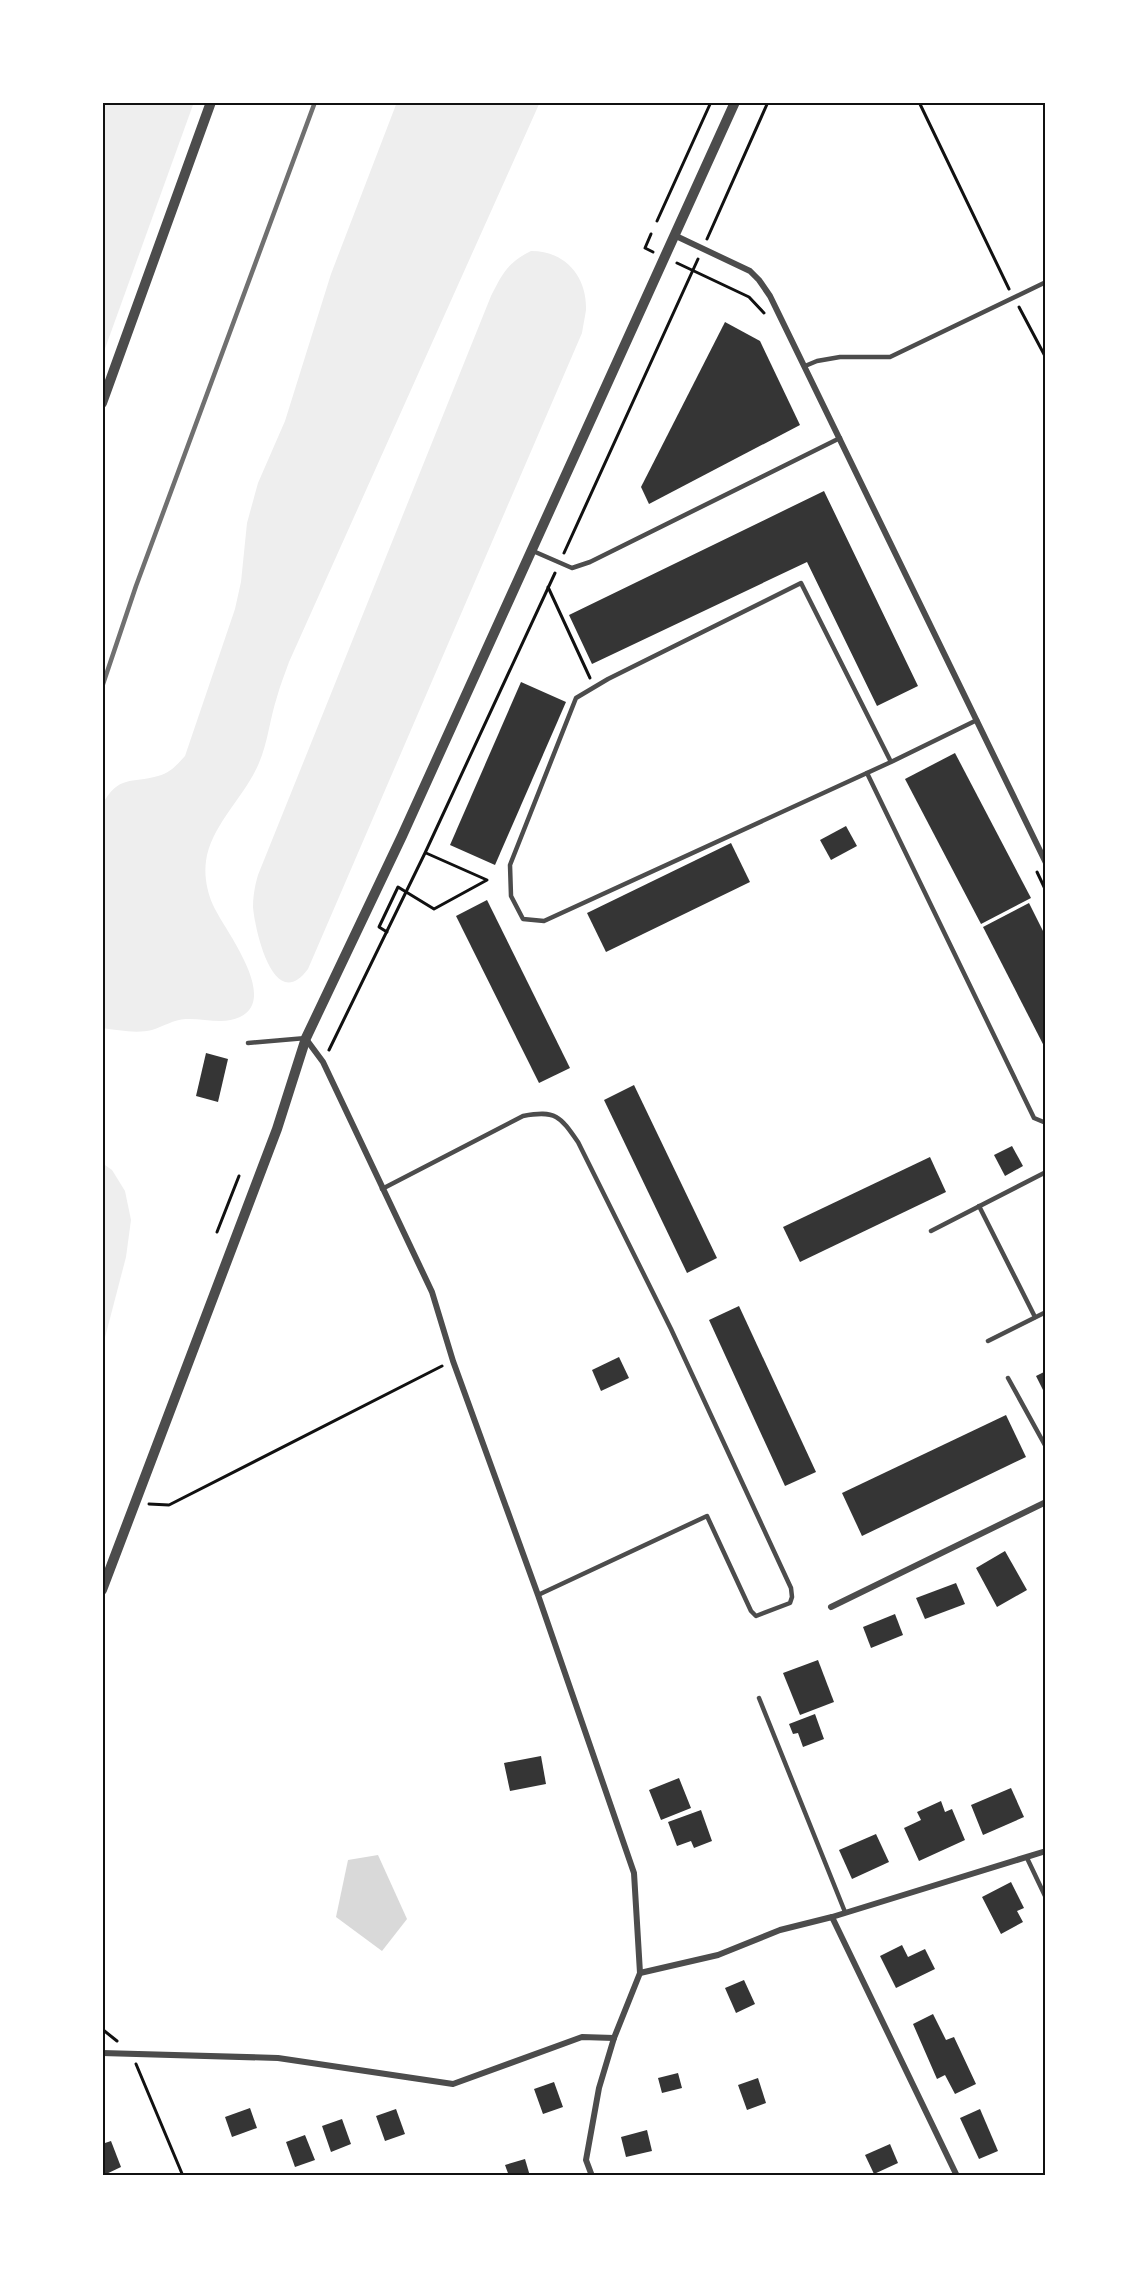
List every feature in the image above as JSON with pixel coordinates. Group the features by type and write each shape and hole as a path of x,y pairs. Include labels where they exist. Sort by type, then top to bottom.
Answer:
{"street":[{"path":"102,404 211,102"},
{"path":"102,1590 277,1129 306,1038 402,836 735,102"},
{"path":"676,236 750,271 770,296 1046,863"},
{"path":"306,1038 323,1062 432,1292 453,1361 538,1595 634,1873 640,1973 614,2038 599,2088 586,2160 592,2176"},
{"path":"831,1607 1046,1502"},
{"path":"640,1973 718,1955 780,1930 832,1917 1046,1851"},
{"path":"832,1917 957,2176"},
{"path":"102,2053 278,2058 453,2084 582,2037 614,2038"}],"lane":[{"path":"805,366 817,361 840,357 890,357 1046,282"},
{"path":"531,550 572,568 590,562 840,438"},
{"path":"891,762 801,583 576,698 510,864 511,896 523,919 544,921 891,762 977,720"},
{"path":"867,773 1034,1118 1046,1123"},
{"path":"248,1043 306,1038"},
{"path":"382,1189 523,1116 543,1112 563,1120 578,1142 671,1329 791,1588 792,1597 790,1603 756,1616 751,1611 707,1516 538,1595"},
{"path":"931,1231 1046,1172"},
{"path":"979,1206 1035,1317"},
{"path":"988,1341 1046,1312"},
{"path":"1008,1378 1046,1447"},
{"path":"759,1698 844,1912"},
{"path":"1027,1858 1046,1898"}],"path":[{"path":"657,221 711,102"},
{"path":"323,1062 425,853 560,563 768,102"},
{"path":"919,102 1010,290"},
{"path":"651,234 645,248 655,253"},
{"path":"675,263 749,297 763,312 768,322"},
{"path":"1018,305 1046,358"},
{"path":"548,587 594,687"},
{"path":"387,932 378,927 398,887 434,909 487,880 425,853"},
{"path":"217,1232 238,1176"},
{"path":"135,1504 169,1505 453,1361"},
{"path":"132,2053 183,2176"}],"shaded area":[{"path":"102,102 194,102 102,357"},
{"path":"397,102 540,102 289,662 259,763 253,776 221,823 209,848 205,867 208,889 213,905 252,979 254,995 251,1008 240,1017 227,1021 181,1020 140,1032 102,1028 102,805 108,795 120,784 162,775 185,756 235,609 241,582 247,523 258,483 285,421 331,274"},
{"path":"531,251 554,255 572,268 578,276 583,286 586,310 582,333 308,969 296,981 285,982 276,976 262,949 253,907 258,875 491,296 506,269"},
{"path":"102,1163 112,1170 125,1191 131,1220 126,1257 102,1349"},
{"path":"378,1855 407,1919 382,1951 336,1917 348,1860"}],"building":[{"path":"725,322 760,341 800,425 649,504 641,487"},
{"path":"824,491 918,686 877,706 807,562 592,664 569,615"},
{"path":"521,682 566,702 495,865 450,845"},
{"path":"955,753 1031,898 981,924 905,779"},
{"path":"846,826 857,846 831,860 820,840"},
{"path":"731,843 750,882 606,952 587,913"},
{"path":"487,900 570,1068 539,1083 456,916"},
{"path":"1029,903 1046,937 1046,1050 983,927"},
{"path":"206,1053 228,1059 218,1102 196,1096"},
{"path":"634,1085 717,1258 687,1273 604,1100"},
{"path":"1012,1146 1023,1166 1005,1176 994,1155"},
{"path":"930,1157 946,1192 800,1262 783,1227"},
{"path":"739,1306 816,1472 785,1486 709,1320"},
{"path":"619,1357 629,1378 601,1391 592,1370"},
{"path":"1046,1371 1046,1396 1036,1376"},
{"path":"1006,1415 1026,1457 862,1536 842,1493"},
{"path":"1005,1551 1027,1590 997,1607 976,1568"},
{"path":"956,1583 965,1604 925,1619 916,1598"},
{"path":"895,1614 903,1635 871,1648 863,1627"},
{"path":"818,1660 834,1702 800,1715 783,1673"},
{"path":"815,1714 824,1739 803,1747 798,1733 793,1734 789,1724"},
{"path":"541,1756 546,1784 510,1791 504,1763"},
{"path":"679,1778 691,1808 661,1820 649,1790"},
{"path":"1011,1788 1024,1817 983,1835 971,1805"},
{"path":"941,1801 945,1812 952,1809 965,1840 919,1861 904,1828 921,1820 917,1812"},
{"path":"701,1810 712,1841 694,1848 691,1841 677,1846 668,1822"},
{"path":"876,1834 889,1862 852,1879 839,1850"},
{"path":"1011,1882 1024,1908 1017,1911 1023,1922 1001,1934 982,1897"},
{"path":"902,1945 908,1957 925,1949 935,1969 896,1988 880,1956"},
{"path":"744,1980 755,2004 736,2013 725,1988"},
{"path":"933,2014 946,2040 954,2037 976,2084 955,2094 945,2075 937,2079 913,2024"},
{"path":"678,2073 682,2088 662,2093 658,2078"},
{"path":"758,2078 766,2103 747,2110 738,2085"},
{"path":"554,2082 563,2107 543,2114 534,2089"},
{"path":"250,2108 257,2128 232,2137 225,2117"},
{"path":"396,2109 405,2134 385,2141 376,2116"},
{"path":"980,2109 998,2151 979,2159 960,2118"},
{"path":"342,2119 351,2144 331,2152 322,2126"},
{"path":"647,2130 652,2151 626,2157 621,2137"},
{"path":"305,2135 315,2160 295,2167 286,2142"},
{"path":"111,2141 121,2167 102,2176 102,2144"},
{"path":"890,2144 898,2163 874,2174 865,2155"},
{"path":"525,2159 530,2176 509,2176 505,2165"}],"railway":[{"path":"102,687 136,586 315,102"}]}
